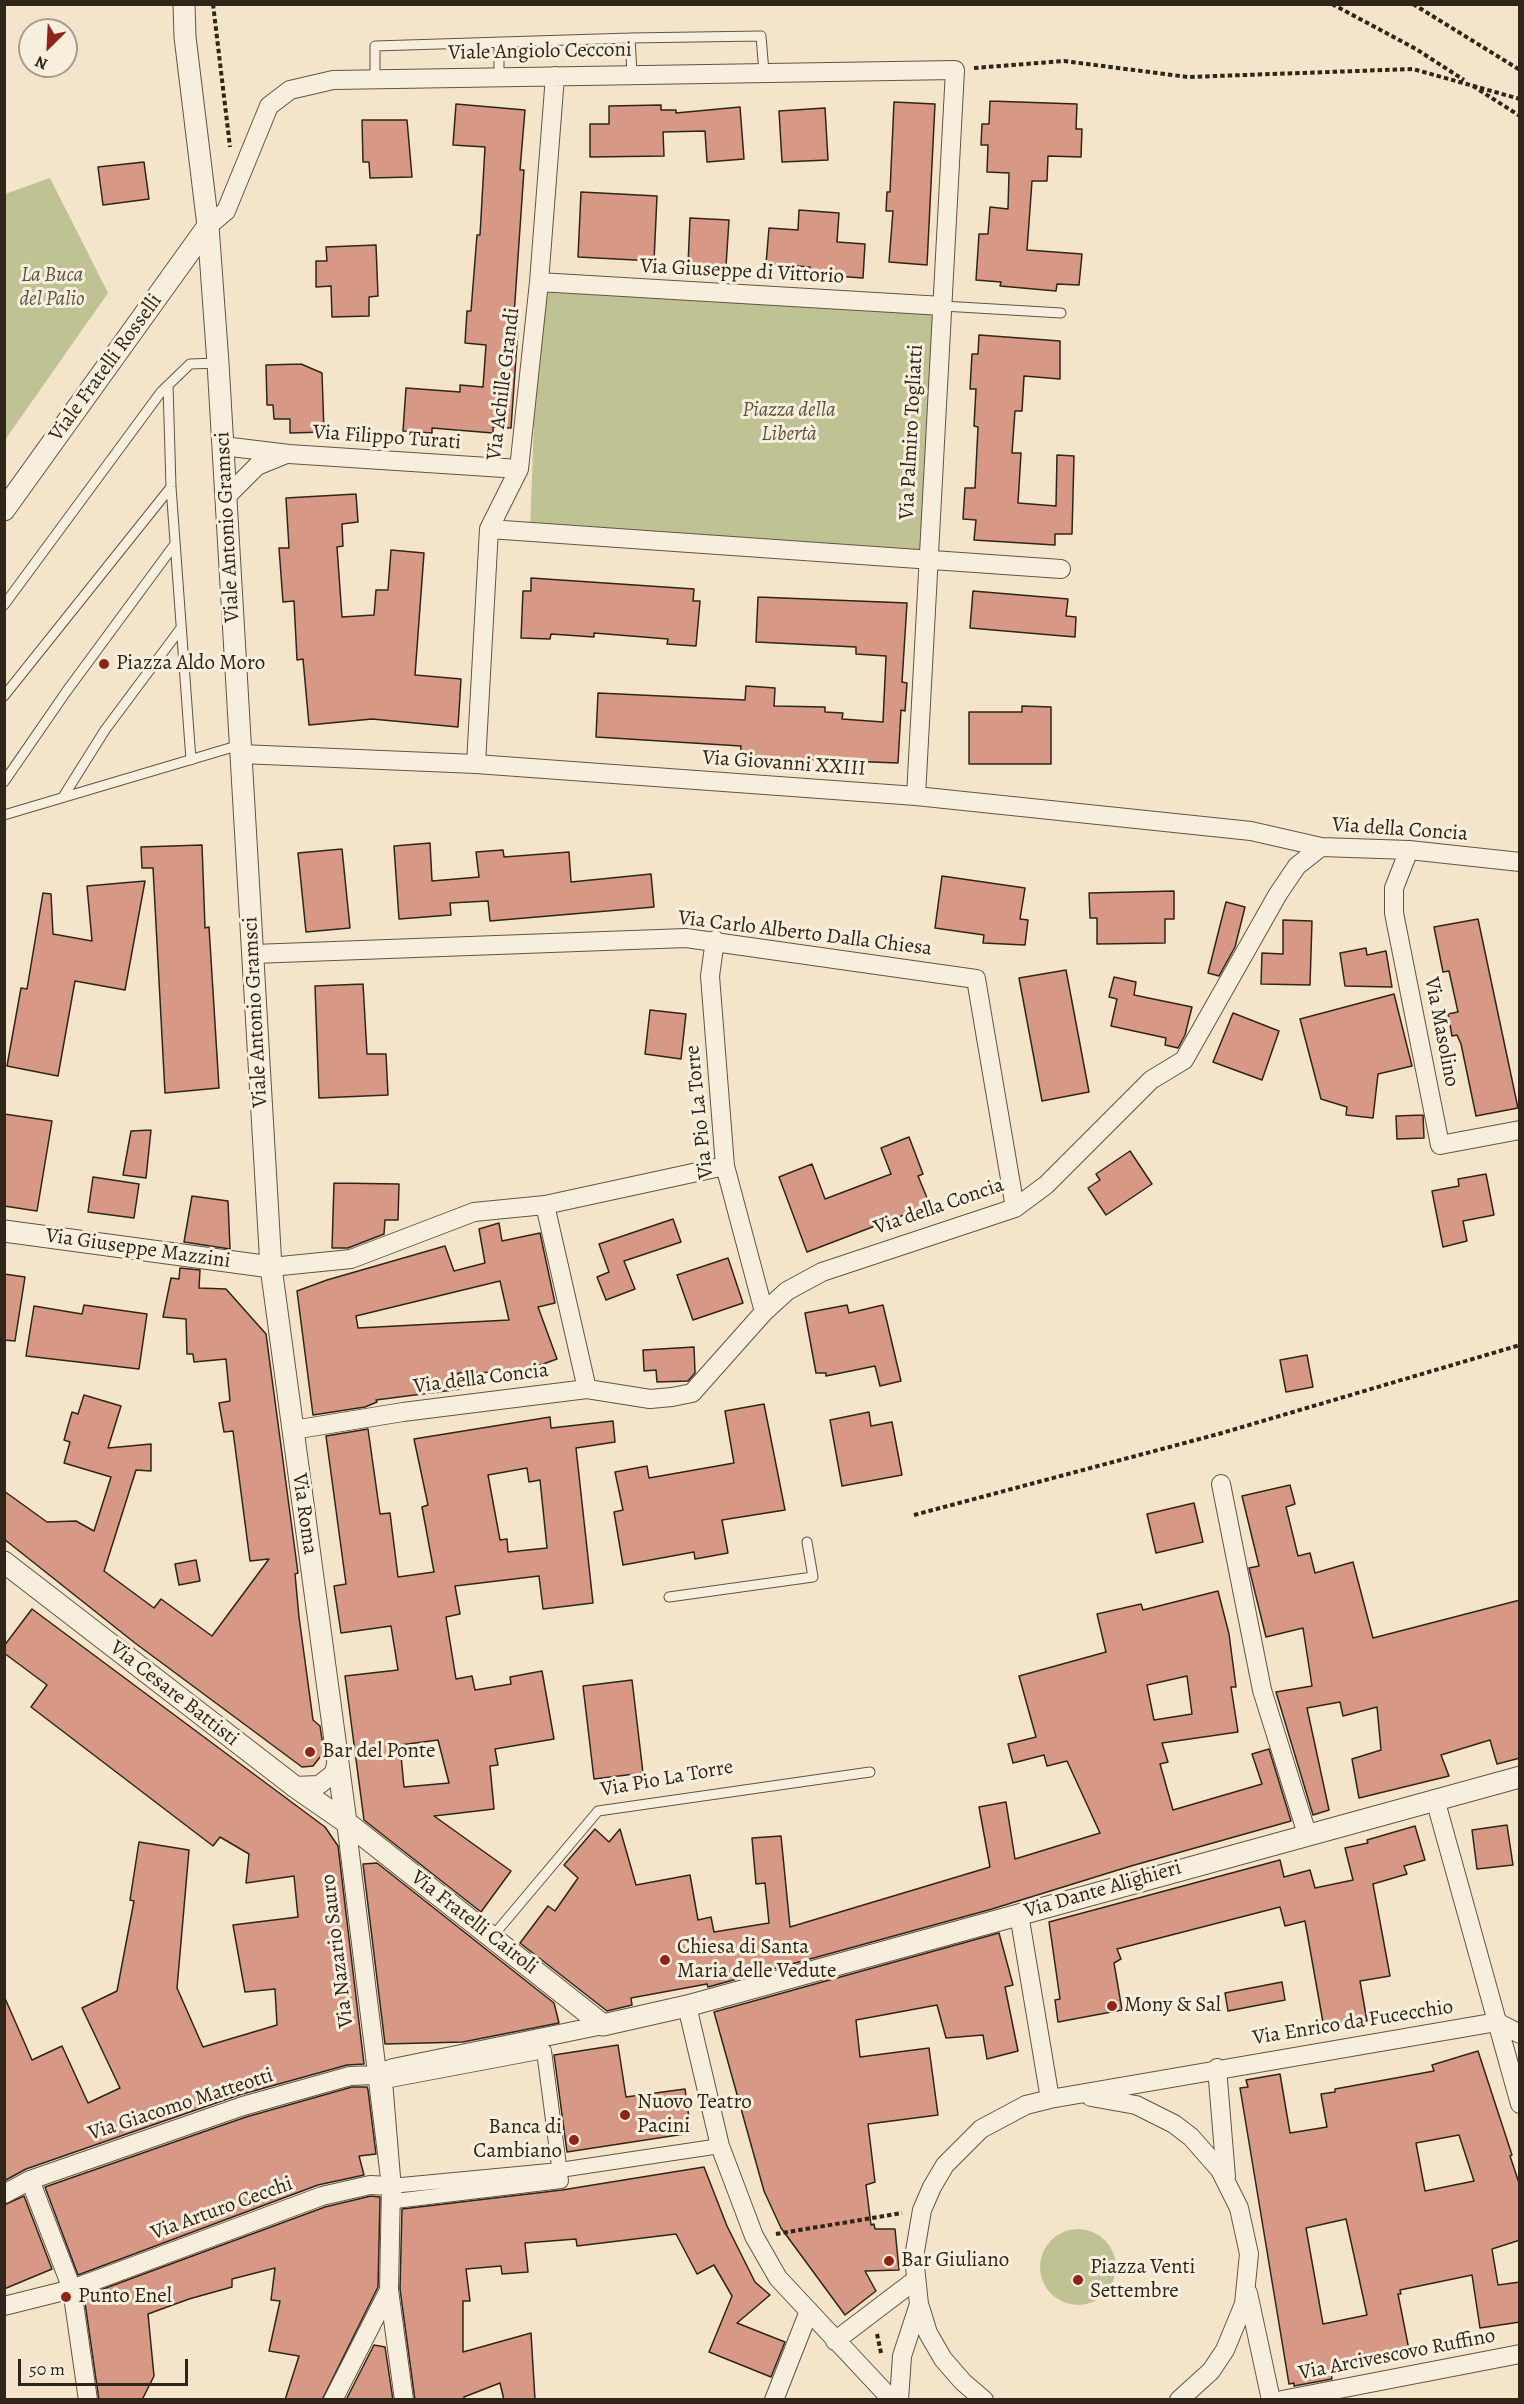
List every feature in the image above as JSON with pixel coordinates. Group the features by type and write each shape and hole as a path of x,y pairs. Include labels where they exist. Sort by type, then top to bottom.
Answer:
{"street":[{"name":"Viale Antonio Gramsci","path":"184,4 185,37 208,226 218,363 271,1267"},
{"name":"Viale Angiolo Cecconi","path":"208,226 226,211 269,106 290,90 333,80 499,75 955,70"},
{"name":"Via Palmiro Togliatti","path":"916,796 955,70"},
{"name":"Via Achille Grandi","path":"476,764 489,529 519,469 539,282 555,76"},
{"name":"Viale Fratelli Rosselli","path":"4,510 208,226"},
{"name":"Via Giuseppe di Vittorio","path":"539,282 943,306"},
{"name":"Via Filippo Turati","path":"223,446 289,454 519,469"},
{"name":"Via Filippo Turati","path":"226,497 257,466 289,454"},
{"path":"489,529 1061,569"},
{"name":"Via Giovanni XXIII","path":"241,750 476,764 916,796 1251,831 1321,847"},
{"name":"Via della Concia","path":"293,1430 403,1412 587,1389 650,1399 692,1393 764,1312 787,1291 822,1272 1015,1208 1046,1185 1151,1080 1184,1060 1278,894 1298,866 1321,847 1410,850 1520,862"},
{"name":"Via Masolino","path":"1410,850 1394,888 1394,913 1440,1145 1520,1130"},
{"name":"Via Carlo Alberto Dalla Chiesa","path":"253,954 686,938 715,940 976,979 1015,1208"},
{"name":"Via Pio La Torre","path":"715,940 710,976 725,1166 764,1312"},
{"path":"271,1267 351,1259 474,1212 545,1205 725,1166"},
{"path":"545,1205 587,1389"},
{"name":"Via Giuseppe Mazzini","path":"4,1231 271,1267"},
{"name":"Via Roma","path":"271,1267 346,1822"},
{"path":"1221,1484 1262,1690 1307,1834"},
{"name":"Via Cesare Battisti","path":"4,1562 294,1786 346,1822"},
{"path":"294,1786 319,1785 334,1773 337,1760"},
{"name":"Via Dante Alighieri","path":"603,2025 687,2006 1520,1777"},
{"path":"1435,1799 1520,2104"},
{"name":"Via Fratelli Cairoli","path":"346,1822 603,2025"},
{"name":"Via Nazario Sauro","path":"346,1822 375,2075 392,2186 389,2290 404,2400"},
{"path":"1019,1914 1050,2099"},
{"path":"687,2006 720,2146 754,2238 778,2278 892,2400"},
{"path":"1497,2022 1520,2034"},
{"name":"Via Enrico da Fucecchio","path":"1217,2068 1497,2022"},
{"name":"Via Giacomo Matteotti","path":"4,2194 30,2180 243,2106 350,2076 375,2075 393,2068 603,2025"},
{"path":"560,2170 544,2051 385,2081 392,2186 560,2170 720,2146"},
{"path":"984,2400 963,2382 943,2359 928,2333 914,2281 914,2257 922,2210 945,2165 981,2129 1026,2105 1217,2068 1226,2178 1245,2229 1249,2254 1247,2288 1237,2328 1225,2350 1210,2371 1179,2400"},
{"path":"1050,2099 1104,2098 1136,2105 1191,2137 1226,2178"},
{"path":"30,2180 72,2289 88,2400"},
{"name":"Via Arturo Cecchi","path":"4,2306 72,2289 322,2196 370,2185 392,2186"},
{"path":"835,2341 914,2281"},
{"path":"1247,2288 1271,2400"},
{"path":"333,2400 389,2290"},
{"path":"899,2400 902,2356 919,2304"},
{"path":"774,2400 809,2311"},
{"name":"Via Arcivescovo Ruffino","path":"1282,2400 1520,2354"}],"lane":[{"path":"375,78 375,46 630,38 761,36 764,72"},
{"path":"630,38 632,74"},
{"path":"499,42 499,75"},
{"path":"943,306 1061,313"},
{"path":"4,605 168,385 190,364 218,363"},
{"path":"168,385 171,487 191,760"},
{"path":"4,696 171,487"},
{"path":"4,782 66,692 175,544"},
{"path":"63,797 105,730 181,628"},
{"path":"4,815 191,760 241,750"},
{"path":"669,1597 813,1577 807,1542"},
{"name":"Via Pio La Torre","path":"492,1937 598,1811 870,1772"}],"path":[{"path":"213,4 231,151"},
{"path":"1332,4 1416,50 1520,116"},
{"path":"1413,4 1520,70"},
{"path":"955,70 1064,61 1188,77 1413,69 1520,99"},
{"path":"914,1515 1222,1432 1520,1345"},
{"path":"754,2238 922,2210"},
{"path":"875,2325 881,2354 887,2354"}],"green space":[{"name":"La Buca del Palio","path":"50,178 108,293 5,440 5,194"},
{"name":"Piazza della Libertà","path":"539,282 943,306 927,560 530,532"},
{"path":"1086,2229 1099,2235 1110,2246 1116,2259 1114,2282 1099,2299 1086,2305 1070,2305 1057,2299 1042,2282 1040,2259 1046,2246 1063,2231"}],"building":[{"path":"990,101 1077,104 1076,129 1082,129 1081,157 1048,156 1047,181 1032,181 1027,250 1082,254 1079,285 1057,284 1056,291 1000,286 1001,282 976,280 979,234 988,234 990,207 1008,209 1009,173 987,172 988,145 981,145 982,124 989,124"},
{"path":"894,102 935,104 927,265 889,262 893,211 886,211 887,192 890,192"},
{"path":"456,104 525,110 520,170 524,170 514,315 519,315 511,428 493,427 493,433 432,428 432,433 403,431 406,388 460,392 460,385 483,387 486,345 465,343 467,311 471,311 477,235 480,235 485,147 453,145"},
{"path":"661,105 661,110 676,110 676,113 740,107 744,159 707,162 705,131 663,132 664,156 590,157 590,124 609,124 609,106"},
{"path":"825,108 828,160 782,162 779,111"},
{"path":"362,120 407,120 412,177 370,178 369,162 363,162"},
{"path":"144,162 149,199 103,205 98,167"},
{"path":"581,192 657,196 654,261 578,257"},
{"path":"799,210 839,213 837,242 865,244 863,278 809,274 810,267 766,264 769,228 798,230"},
{"path":"690,218 729,220 726,266 688,265"},
{"path":"376,245 378,296 369,297 369,316 332,317 331,286 316,287 316,261 327,261 326,247"},
{"path":"979,335 1060,341 1060,379 1024,376 1022,411 1015,411 1012,453 1021,453 1018,503 1056,506 1057,455 1074,456 1072,534 1055,534 1055,545 974,540 976,520 963,519 965,488 975,488 978,427 974,426 976,389 970,389 972,354 978,354"},
{"path":"301,364 322,373 324,432 290,433 290,419 274,419 273,405 267,405 266,365"},
{"path":"356,494 358,522 342,524 343,546 337,547 342,617 374,615 376,590 388,590 391,550 424,553 415,675 461,679 458,727 372,719 309,725 303,659 297,660 294,601 283,602 279,548 289,548 286,498"},
{"path":"531,578 694,589 693,601 700,601 696,646 667,644 668,639 594,633 594,637 551,634 550,639 521,638 523,591 531,591"},
{"path":"973,591 1068,599 1066,616 1076,617 1075,637 970,628"},
{"path":"758,597 907,603 902,682 907,683 905,711 901,710 898,763 769,758 769,761 740,758 741,746 596,737 598,693 745,700 746,686 775,688 774,706 825,707 825,712 843,713 842,719 883,722 886,656 856,654 856,647 756,642"},
{"path":"1022,706 1051,707 1051,764 969,764 969,712 1022,712"},
{"path":"430,843 432,881 479,877 476,852 503,850 504,857 569,852 571,882 651,874 654,907 490,921 488,901 450,903 451,915 399,919 394,846"},
{"path":"202,845 205,928 209,927 219,1088 165,1093 153,868 142,868 141,847"},
{"path":"342,849 350,928 306,932 298,853"},
{"path":"942,876 1025,888 1020,919 1028,920 1025,945 983,943 984,935 935,928"},
{"path":"145,881 125,990 75,981 58,1076 7,1066 21,988 27,989 43,893 51,894 53,934 92,941 87,886"},
{"path":"1174,891 1174,919 1165,919 1165,943 1097,944 1097,918 1090,918 1089,893"},
{"path":"1226,902 1245,907 1235,947 1219,976 1208,973"},
{"path":"1478,919 1518,1108 1476,1116 1461,1044 1457,1035 1452,1036 1448,1014 1458,1012 1449,971 1443,972 1434,927"},
{"path":"1283,920 1312,921 1310,985 1261,984 1262,953 1283,954"},
{"path":"1366,948 1367,955 1386,951 1392,987 1345,986 1340,953"},
{"path":"1066,970 1089,1092 1042,1101 1019,978"},
{"path":"1114,977 1136,982 1134,995 1192,1007 1185,1035 1178,1048 1165,1045 1166,1038 1111,1026 1117,999 1109,997"},
{"path":"363,984 367,1054 386,1054 388,1095 319,1098 315,986"},
{"path":"1394,994 1412,1066 1378,1074 1373,1118 1346,1115 1347,1107 1321,1099 1300,1019"},
{"path":"650,1010 686,1014 681,1059 645,1054"},
{"path":"1233,1013 1279,1031 1262,1080 1213,1062"},
{"path":"4,1114 52,1121 37,1211 4,1206"},
{"path":"1423,1115 1424,1138 1397,1139 1396,1116"},
{"path":"151,1130 146,1178 123,1175 131,1131"},
{"path":"909,1137 923,1174 918,1176 930,1205 807,1252 779,1177 812,1164 825,1199 891,1174 881,1148"},
{"path":"1130,1151 1152,1184 1106,1215 1088,1188 1100,1180 1096,1174"},
{"path":"1486,1174 1494,1215 1463,1221 1467,1241 1443,1247 1432,1191 1459,1186 1458,1179"},
{"path":"93,1177 139,1184 134,1218 88,1212"},
{"path":"334,1183 399,1184 398,1220 385,1220 384,1234 348,1248 332,1248"},
{"path":"192,1196 228,1201 230,1249 184,1242"},
{"path":"673,1219 681,1242 624,1261 635,1289 606,1300 597,1277 609,1272 599,1244"},
{"path":"499,1223 502,1241 540,1233 555,1303 538,1307 557,1359 510,1376 508,1372 458,1373 461,1389 376,1400 377,1402 365,1407 313,1415 297,1291 445,1246 454,1271 485,1263 479,1229","holes":["500,1281 509,1320 358,1328 356,1316"]},
{"path":"728,1258 743,1303 693,1320 677,1275"},
{"path":"180,1268 200,1270 199,1288 226,1289 266,1334 298,1573 295,1574 299,1617 313,1720 320,1726 324,1752 313,1766 302,1767 135,1643 4,1539 4,1491 47,1522 76,1521 94,1531 111,1477 64,1463 70,1442 64,1440 72,1412 78,1414 84,1395 121,1406 108,1448 151,1444 151,1471 136,1470 104,1571 154,1608 161,1599 212,1636 269,1559 250,1561 233,1431 224,1432 219,1403 230,1401 226,1359 194,1362 193,1354 187,1354 186,1319 163,1317 171,1278 179,1279"},
{"path":"4,1274 25,1277 15,1341 4,1340"},
{"path":"84,1305 147,1314 139,1369 26,1356 34,1306 82,1314"},
{"path":"847,1305 849,1313 883,1305 901,1381 880,1386 875,1366 826,1376 826,1373 816,1373 805,1313"},
{"path":"694,1347 695,1373 688,1381 657,1382 656,1370 644,1371 643,1350"},
{"path":"1307,1355 1313,1387 1286,1392 1280,1360"},
{"path":"764,1404 785,1510 722,1520 728,1553 695,1559 694,1552 623,1565 614,1512 623,1510 615,1472 647,1466 649,1478 734,1463 725,1411"},
{"path":"869,1412 871,1426 892,1422 902,1475 842,1486 830,1420"},
{"path":"550,1417 551,1428 613,1421 615,1442 576,1448 593,1603 543,1609 539,1576 455,1586 460,1614 446,1617 456,1679 472,1676 475,1690 511,1684 510,1677 542,1671 554,1739 495,1749 498,1765 490,1766 494,1809 434,1816 511,1871 481,1912 364,1820 345,1676 398,1670 391,1626 341,1633 334,1586 346,1584 326,1436 368,1429 380,1514 390,1513 398,1577 434,1572 422,1507 428,1505 414,1439","holes":["527,1468 529,1482 540,1480 547,1548 508,1552 507,1539 500,1540 488,1475","438,1740 449,1783 404,1787 400,1745"]},
{"path":"1290,1485 1295,1504 1286,1507 1298,1556 1310,1553 1315,1573 1353,1562 1373,1638 1520,1600 1520,1758 1497,1764 1490,1740 1441,1755 1449,1776 1359,1798 1352,1759 1381,1750 1377,1707 1343,1716 1340,1702 1307,1708 1329,1810 1313,1815 1276,1692 1312,1686 1303,1628 1266,1637 1249,1568 1259,1566 1242,1496"},
{"path":"1194,1503 1203,1542 1156,1553 1147,1514"},
{"path":"196,1560 200,1581 179,1585 175,1564"},
{"path":"1218,1591 1229,1634 1236,1687 1231,1687 1238,1732 1162,1743 1168,1762 1160,1764 1173,1810 1262,1784 1252,1754 1269,1749 1291,1821 1131,1866 992,1909 708,1987 707,1984 631,1998 632,2005 607,2011 520,1943 548,1906 555,1911 578,1878 564,1865 595,1829 609,1842 620,1829 636,1885 690,1875 698,1920 711,1917 714,1932 769,1923 765,1883 756,1884 752,1838 781,1836 790,1927 990,1867 979,1807 1006,1802 1015,1859 1100,1833 1067,1761 1047,1766 1044,1755 1013,1763 1008,1744 1036,1737 1019,1676 1106,1652 1097,1614 1141,1604 1143,1610","holes":["1187,1676 1192,1714 1154,1720 1147,1685"]},
{"path":"32,1609 325,1827 338,1846 364,2064 347,2065 239,2095 26,2169 4,2181 4,1996 32,2060 62,2046 88,2103 120,2088 82,2008 117,1991 134,1901 130,1900 139,1842 189,1850 177,1988 203,2047 277,2025 275,1989 245,1992 233,1925 298,1917 294,1876 246,1883 249,1854 220,1837 213,1846 31,1707 47,1685 4,1653 4,1646"},
{"path":"632,1680 643,1773 594,1779 583,1686"},
{"path":"1507,1825 1513,1865 1477,1869 1472,1830"},
{"path":"1415,1826 1425,1860 1404,1866 1407,1874 1373,1884 1390,1976 1360,1981 1367,2021 1324,2028 1305,1921 1285,1926 1280,1907 1117,1949 1121,1959 1114,1963 1122,2010 1058,2022 1055,2000 1060,1999 1049,1922 1280,1860 1284,1877 1310,1870 1315,1888 1353,1880 1345,1848 1368,1843 1367,1840"},
{"path":"377,1863 554,2003 559,2023 463,2042 385,2044 363,1864"},
{"path":"999,1933 1013,1985 1005,1987 1018,2051 987,2059 983,2035 946,2038 937,2005 856,2020 860,2057 929,2048 938,2115 868,2124 875,2182 866,2185 871,2225 874,2224 875,2229 895,2229 899,2270 865,2271 876,2291 845,2315 781,2228 764,2191 714,2012"},
{"path":"1282,1982 1285,2000 1228,2011 1225,1993"},
{"name":"Nuovo Teatro Pacini","path":"618,2045 626,2097 685,2089 691,2133 567,2152 554,2055"},
{"path":"1478,2051 1520,2186 1520,2240 1492,2249 1498,2285 1520,2282 1520,2322 1480,2328 1472,2275 1400,2290 1401,2294 1398,2294 1410,2355 1330,2370 1332,2379 1294,2386 1294,2383 1289,2384 1240,2088 1248,2087 1246,2080 1280,2074 1290,2133 1327,2127 1321,2094 1335,2092 1335,2089 1434,2071 1432,2065","holes":["1459,2135 1474,2181 1425,2191 1416,2143","1346,2219 1367,2315 1323,2324 1306,2228"]},
{"path":"352,2087 367,2087 368,2090 376,2154 359,2156 364,2175 318,2185 78,2275 45,2187 246,2117"},
{"path":"704,2167 727,2226 755,2282 770,2295 737,2323 785,2342 771,2377 709,2352 732,2296 714,2265 697,2274 676,2234 577,2246 576,2239 525,2243 528,2272 502,2274 501,2266 466,2269 470,2301 463,2301 463,2352 531,2333 535,2400 504,2400 500,2383 464,2397 464,2400 415,2400 400,2289 402,2209 562,2190"},
{"path":"24,2196 52,2269 4,2289 4,2205"},
{"path":"371,2196 380,2197 378,2287 322,2400 285,2400 299,2356 269,2351 280,2301 271,2300 275,2268 232,2279 232,2287 148,2314 154,2376 142,2400 99,2400 84,2296 325,2207"},
{"path":"374,2345 385,2347 393,2400 346,2400"}],"place":[{"name":"Piazza Aldo Moro","path":"104,664"},
{"name":"Bar del Ponte","path":"310,1752"},
{"name":"Chiesa di Santa Maria delle Vedute","path":"665,1960"},
{"name":"Mony & Sal","path":"1112,2006"},
{"name":"Nuovo Teatro Pacini","path":"625,2115"},
{"name":"Banca di Cambiano","path":"574,2140"},
{"name":"Bar Giuliano","path":"889,2261"},
{"name":"Piazza Venti Settembre","path":"1078,2280"},
{"name":"Punto Enel","path":"66,2297"}]}
